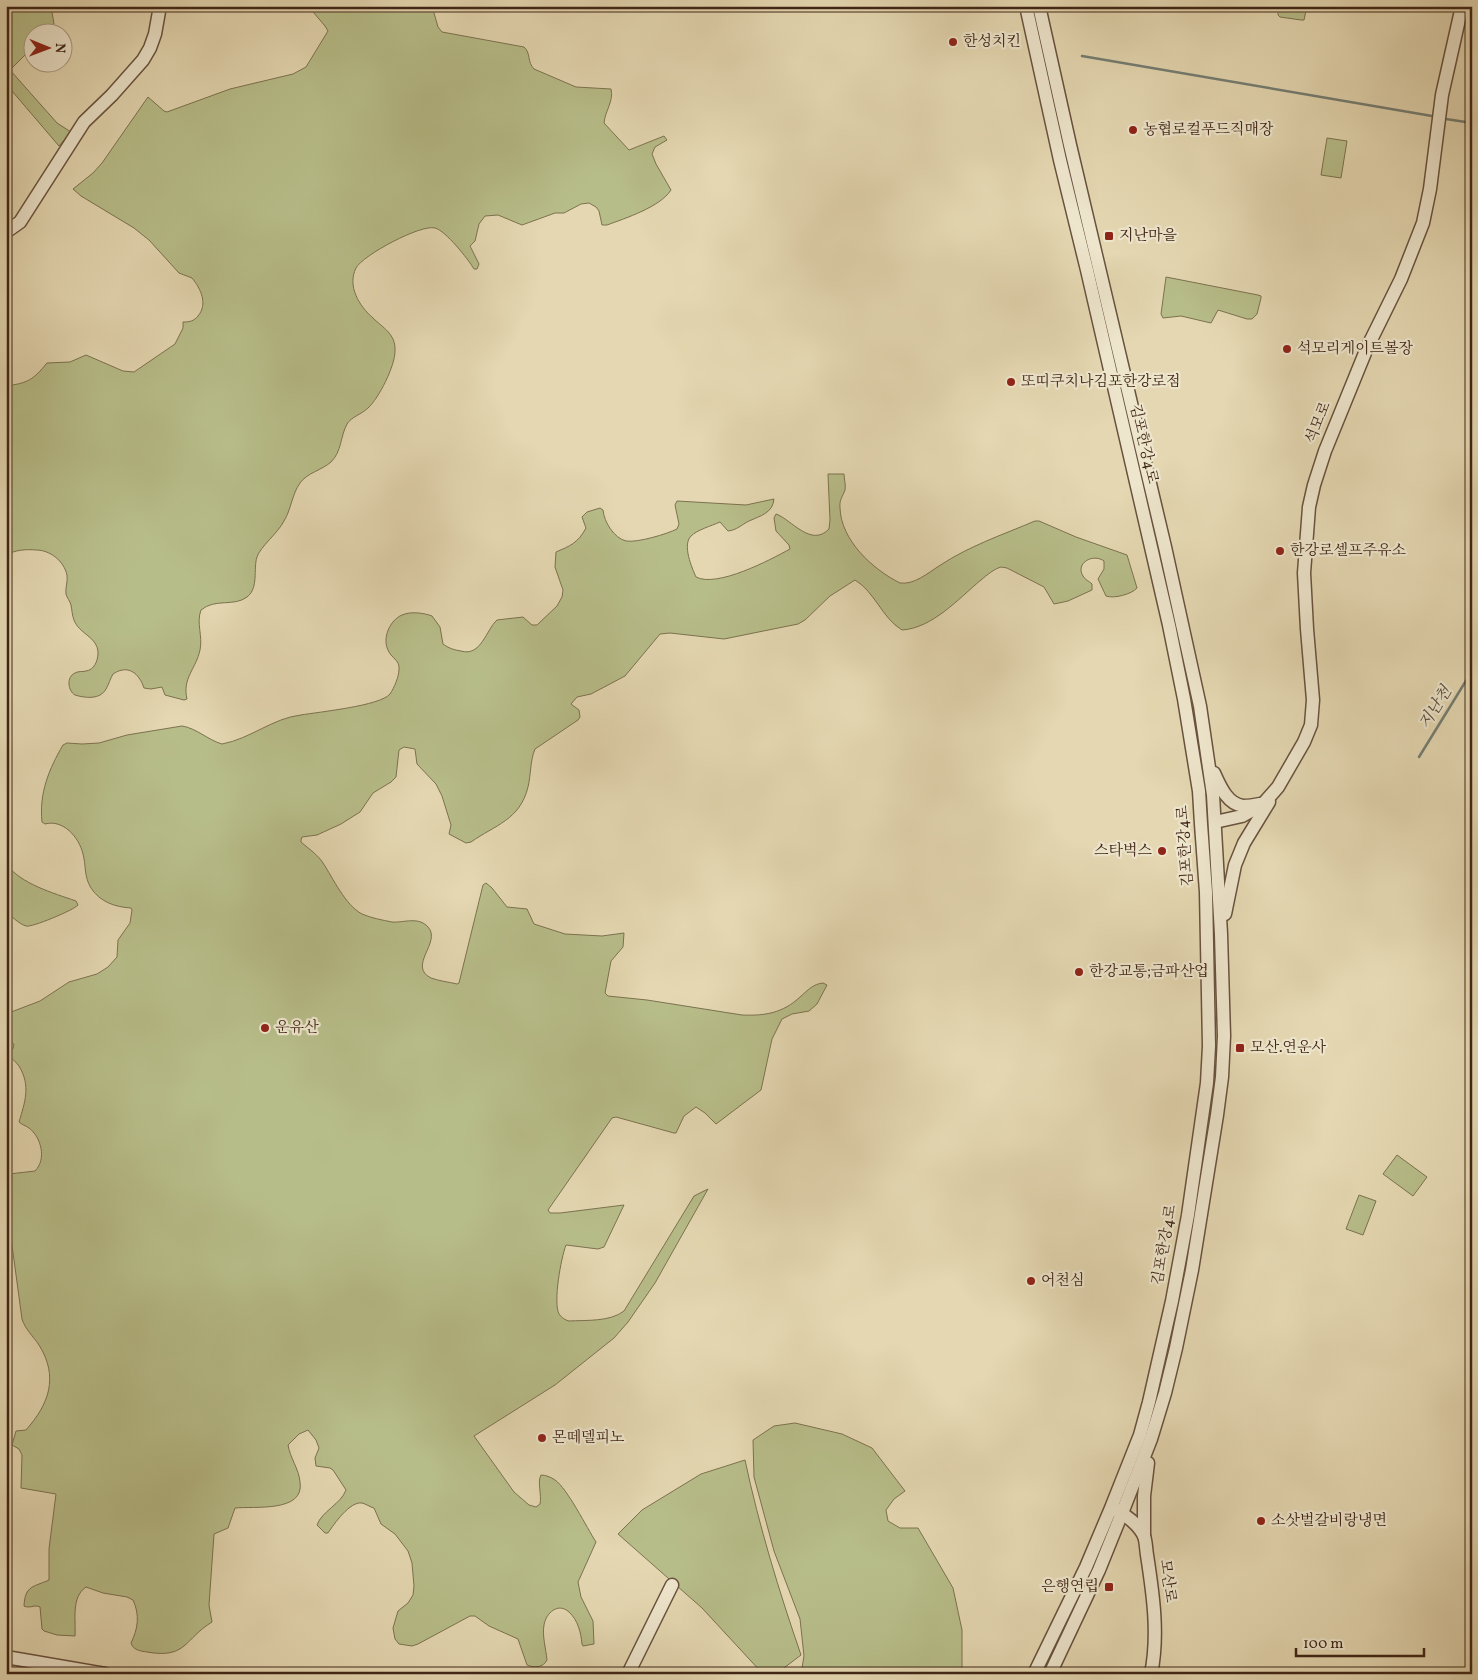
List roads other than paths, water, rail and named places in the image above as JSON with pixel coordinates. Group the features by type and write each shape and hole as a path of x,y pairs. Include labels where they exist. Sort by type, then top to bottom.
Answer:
{"street":[{"path":"6,232 20,222 84,122 112,95 143,60 155,34 160,6"},
{"name":"김포한강4로","path":"1026,6 1060,160 1169,625 1184,699 1199,791 1206,892 1207,1083 1188,1215 1172,1301 1149,1402 1099,1570 1050,1674"},
{"name":"김포한강4로","path":"1034,1674 1117,1511 1151,1439 1165,1393 1186,1302 1217,1115 1222,1077 1224,1036 1222,934 1215,822 1209,762 1190,656 1072,155 1039,6"},
{"name":"석모로","path":"1215,822 1242,816 1262,804 1278,787 1304,742 1311,725 1313,711 1304,573 1306,528 1314,485 1325,451 1364,356 1401,278 1423,223 1430,190 1442,95 1462,6"},
{"path":"1209,762 1222,790 1235,803 1244,806 1262,804"},
{"path":"1222,934 1235,865 1244,843 1278,787"},
{"name":"모산로","path":"1151,1439 1144,1496 1144,1536 1151,1575 1154,1615 1154,1656 1151,1674"},
{"path":"1117,1511 1132,1521 1144,1536"},
{"path":"628,1674 672,1585"},
{"path":"6,1657 105,1674"},
{"path":"6,1671 22,1674"}],"waterway":[{"path":"1082,56 1432,116"},
{"path":"1446,119 1472,123"},
{"name":"지난천","path":"1419,757 1472,671"}],"place":[{"name":"한성치킨","path":"953,42"},
{"name":"농협로컬푸드직매장","path":"1133,130"},
{"name":"지난마을","path":"1109,236"},
{"name":"석모리게이트볼장","path":"1287,349"},
{"name":"또띠쿠치나김포한강로점","path":"1011,382"},
{"name":"한강로셀프주유소","path":"1280,551"},
{"name":"스타벅스","path":"1162,851"},
{"name":"한강교통;금파산업","path":"1079,972"},
{"name":"운유산","path":"265,1028"},
{"name":"모산.연운사","path":"1240,1048"},
{"name":"어천심","path":"1031,1281"},
{"name":"몬떼델피노","path":"542,1438"},
{"name":"소삿벌갈비랑냉면","path":"1261,1521"},
{"name":"은행연립","path":"1109,1587"}]}
